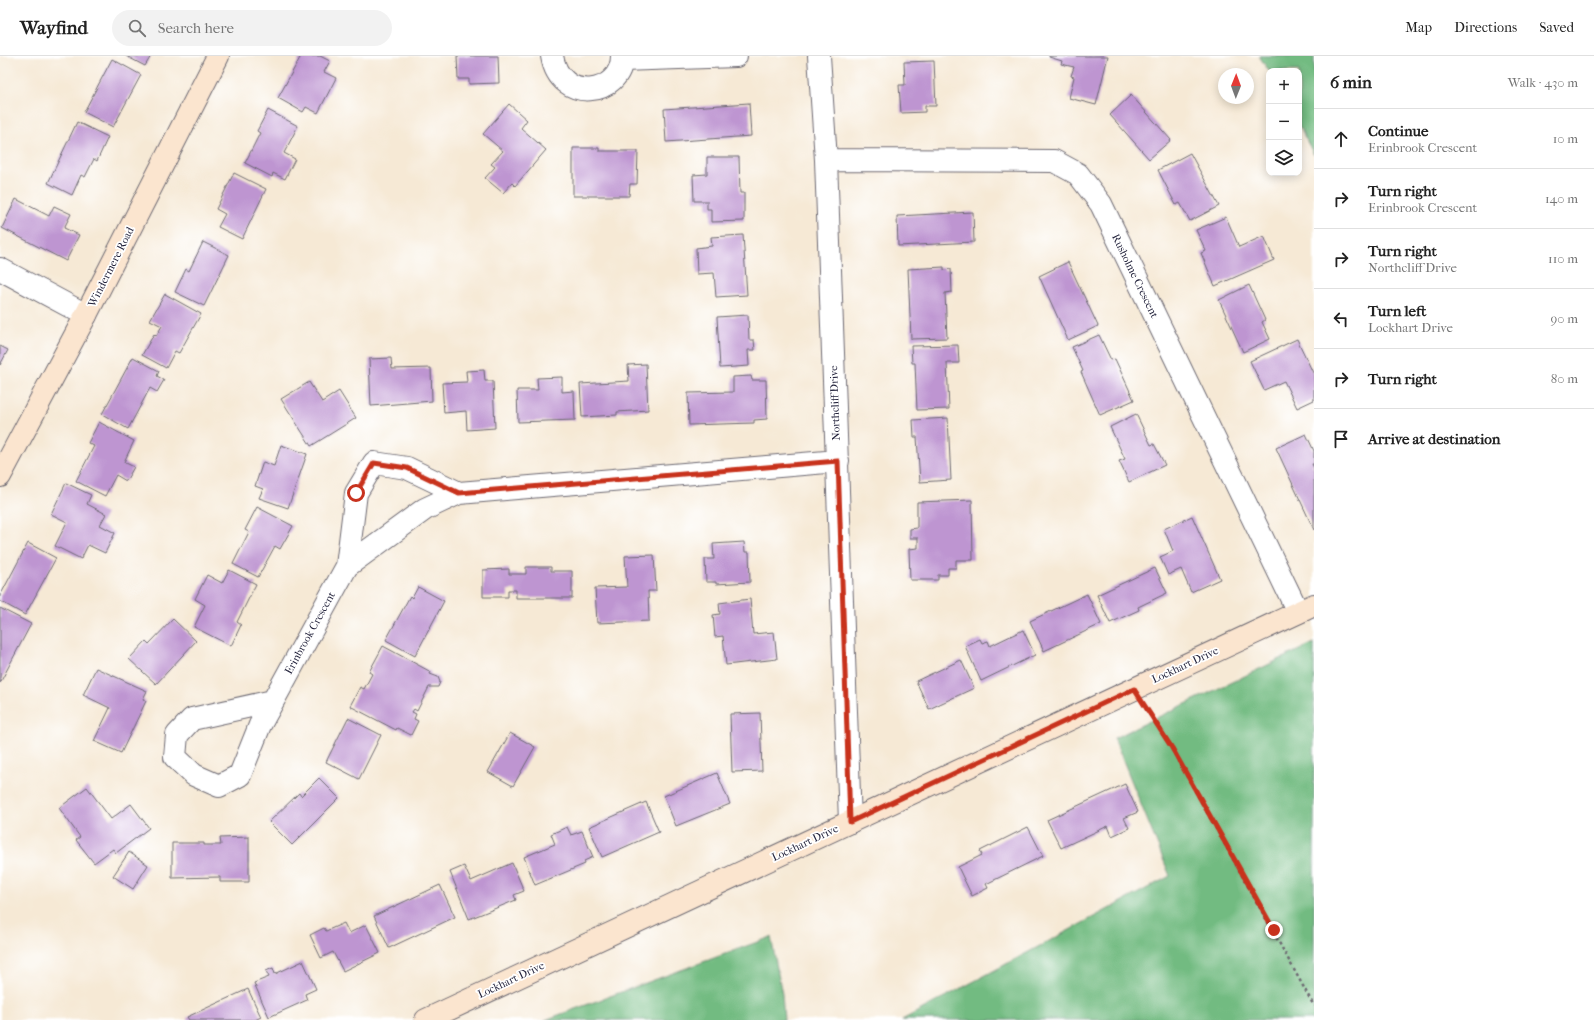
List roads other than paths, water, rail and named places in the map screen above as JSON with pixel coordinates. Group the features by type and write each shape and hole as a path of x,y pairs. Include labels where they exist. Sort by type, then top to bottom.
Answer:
{"street":[{"name":"Windermere Road","path":"0,476 86,315 218,56"},
{"path":"552,56 554,66 560,77 568,85 580,89 592,90 603,86 613,79 619,69 622,58 736,56"},
{"name":"Northcliff Drive","path":"818,56 826,160 850,822"},
{"name":"Rusholme Crescent","path":"826,160 1054,161 1078,174 1101,204 1306,609"},
{"path":"0,269 86,315"},
{"name":"Erinbrook Crescent","path":"347,566 425,509 459,493 838,461"},
{"name":"Erinbrook Crescent","path":"273,701 192,719 177,735 175,757 194,775 219,786 240,775 260,725 347,566 356,493 374,463 407,468 459,493"},
{"name":"Lockhart Drive","path":"426,1020 1306,609"}]}
